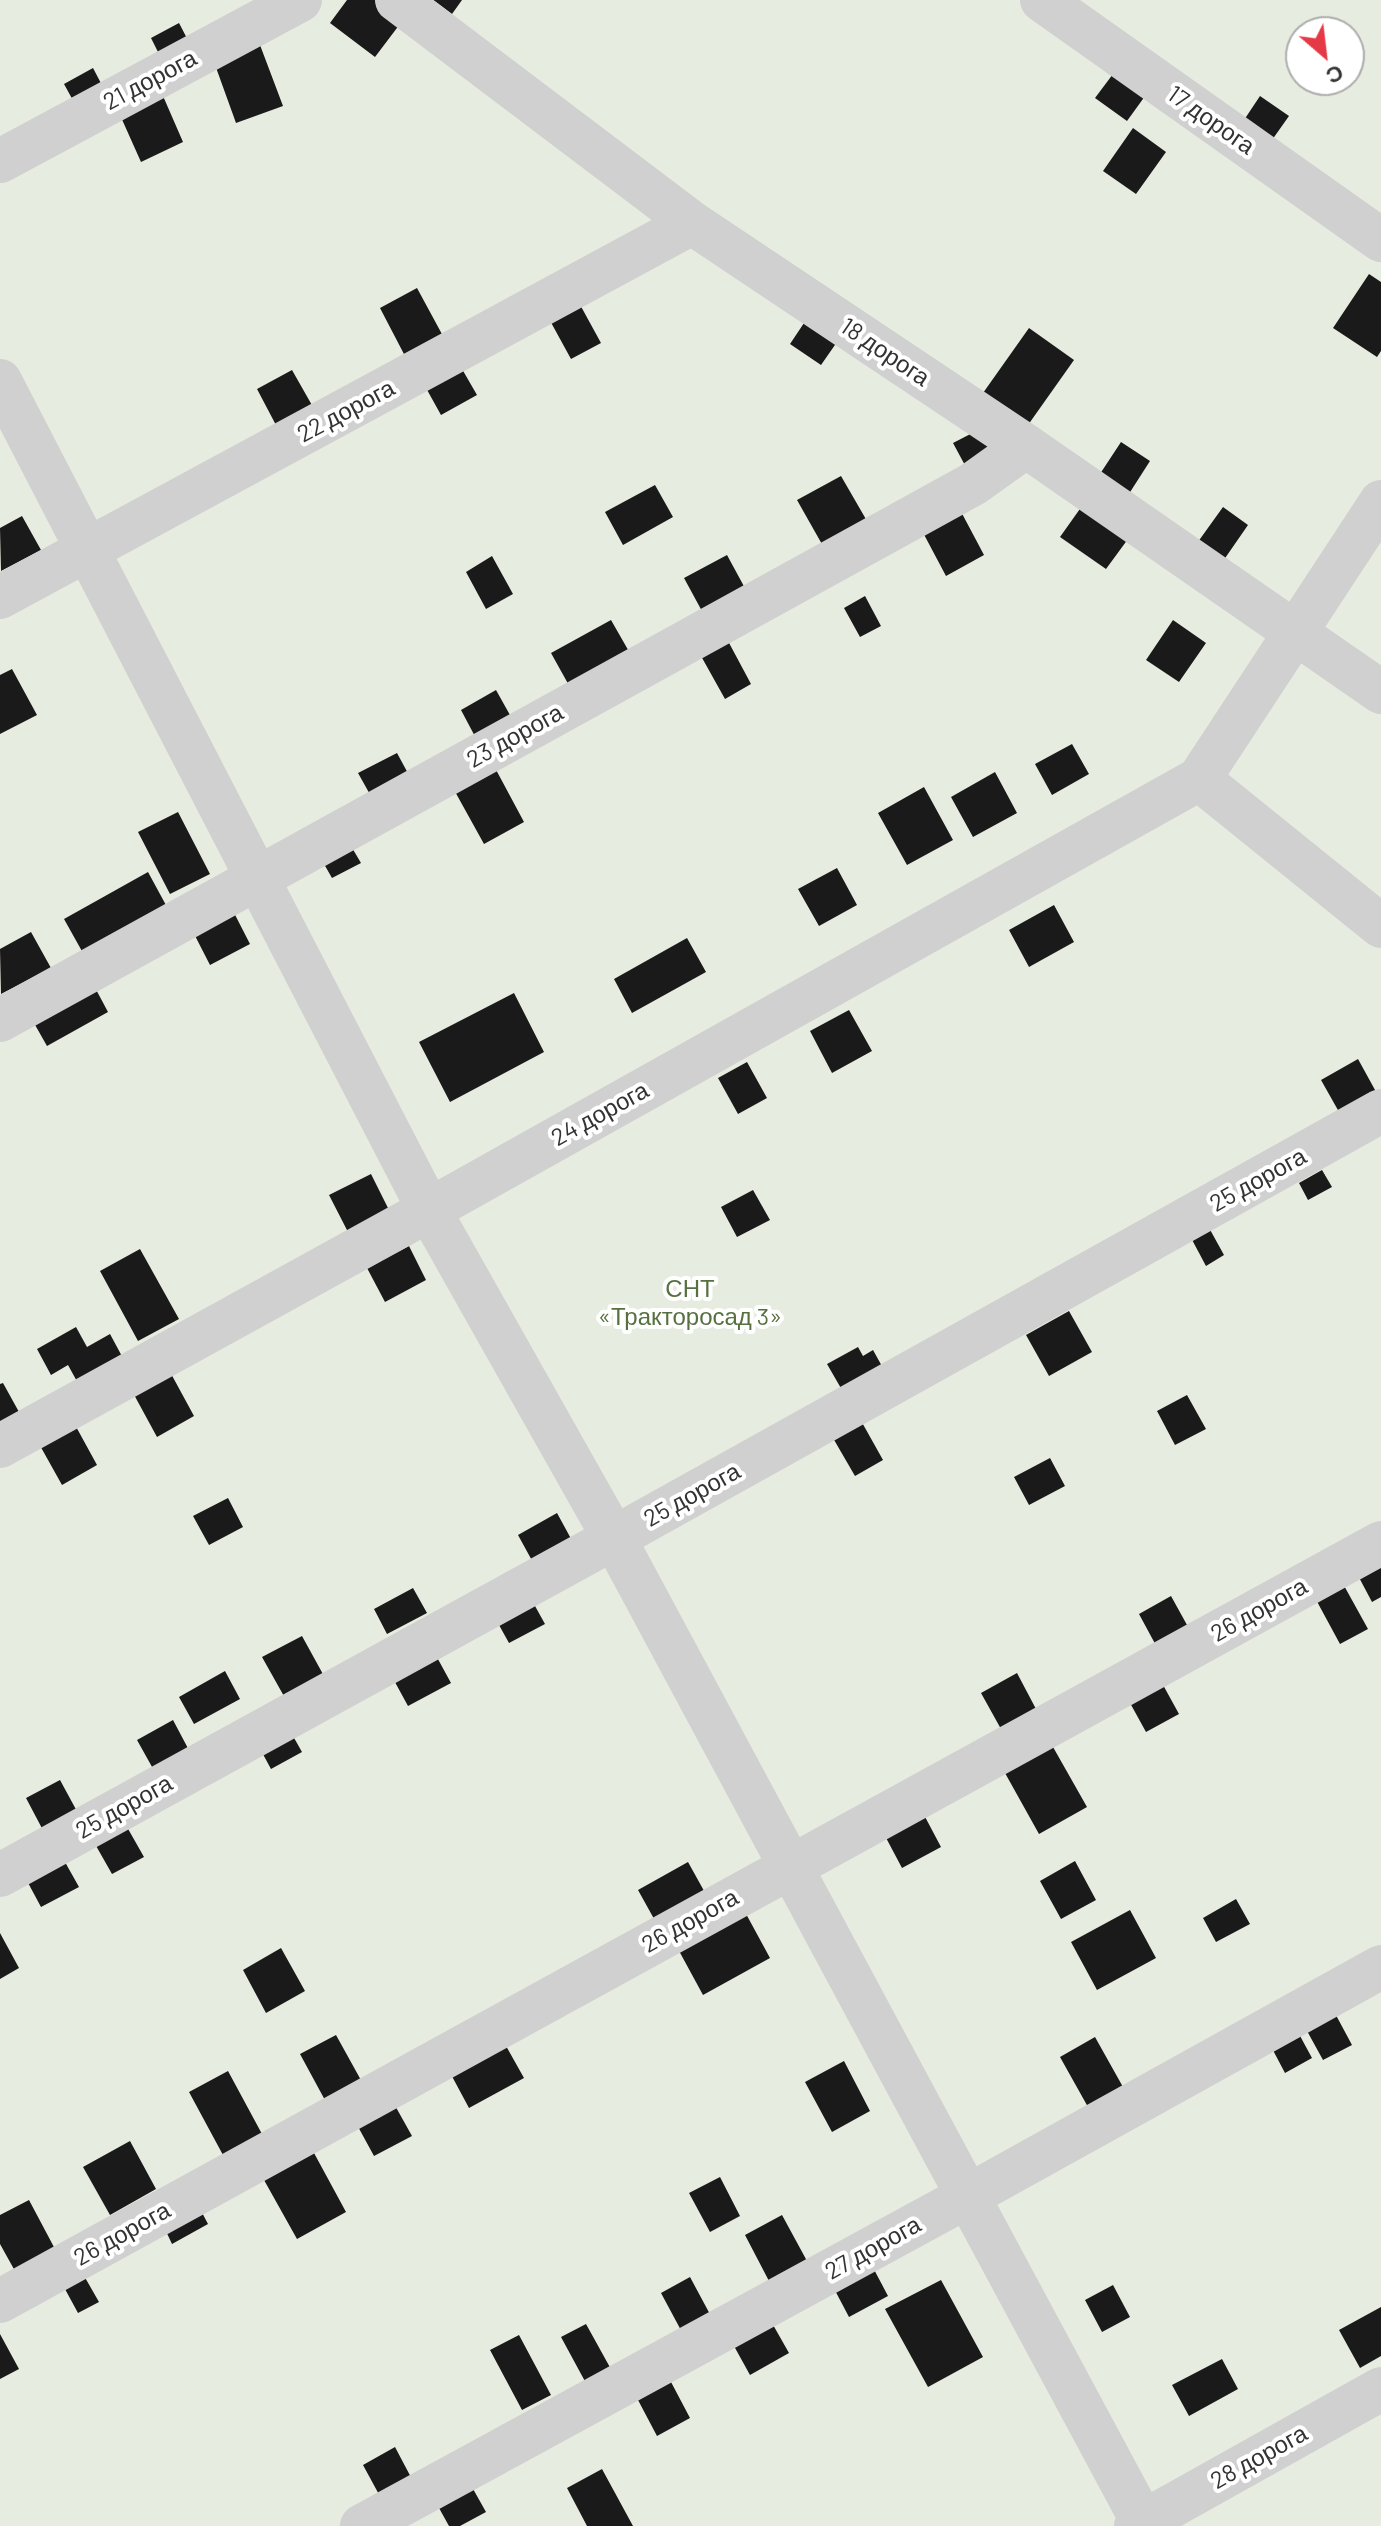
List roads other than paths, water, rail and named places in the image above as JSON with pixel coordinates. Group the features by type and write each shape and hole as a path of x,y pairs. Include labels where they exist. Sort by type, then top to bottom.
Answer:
{"street":[{"name":"21 дорога","path":"0,161 300,0"},
{"name":"18 дорога","path":"397,0 692,223 1026,446 1381,692"},
{"name":"17 дорога","path":"1042,0 1381,240"},
{"name":"22 дорога","path":"0,597 692,223"},
{"path":"0,381 429,1210 614,1538 1142,2525"},
{"name":"23 дорога","path":"0,1020 973,484 1026,446"},
{"path":"1381,502 1199,779 1381,926"},
{"name":"24 дорога","path":"0,1446 1199,779"},
{"name":"25 дорога","path":"0,1875 1381,1111"},
{"name":"26 дорога","path":"0,2301 1381,1543"},
{"name":"27 дорога","path":"362,2526 1381,1967"},
{"name":"28 дорога","path":"1142,2525 1381,2389"}],"park label":[{"name":"СНТ «Тракторосад 3»","path":"690,1303"}]}
